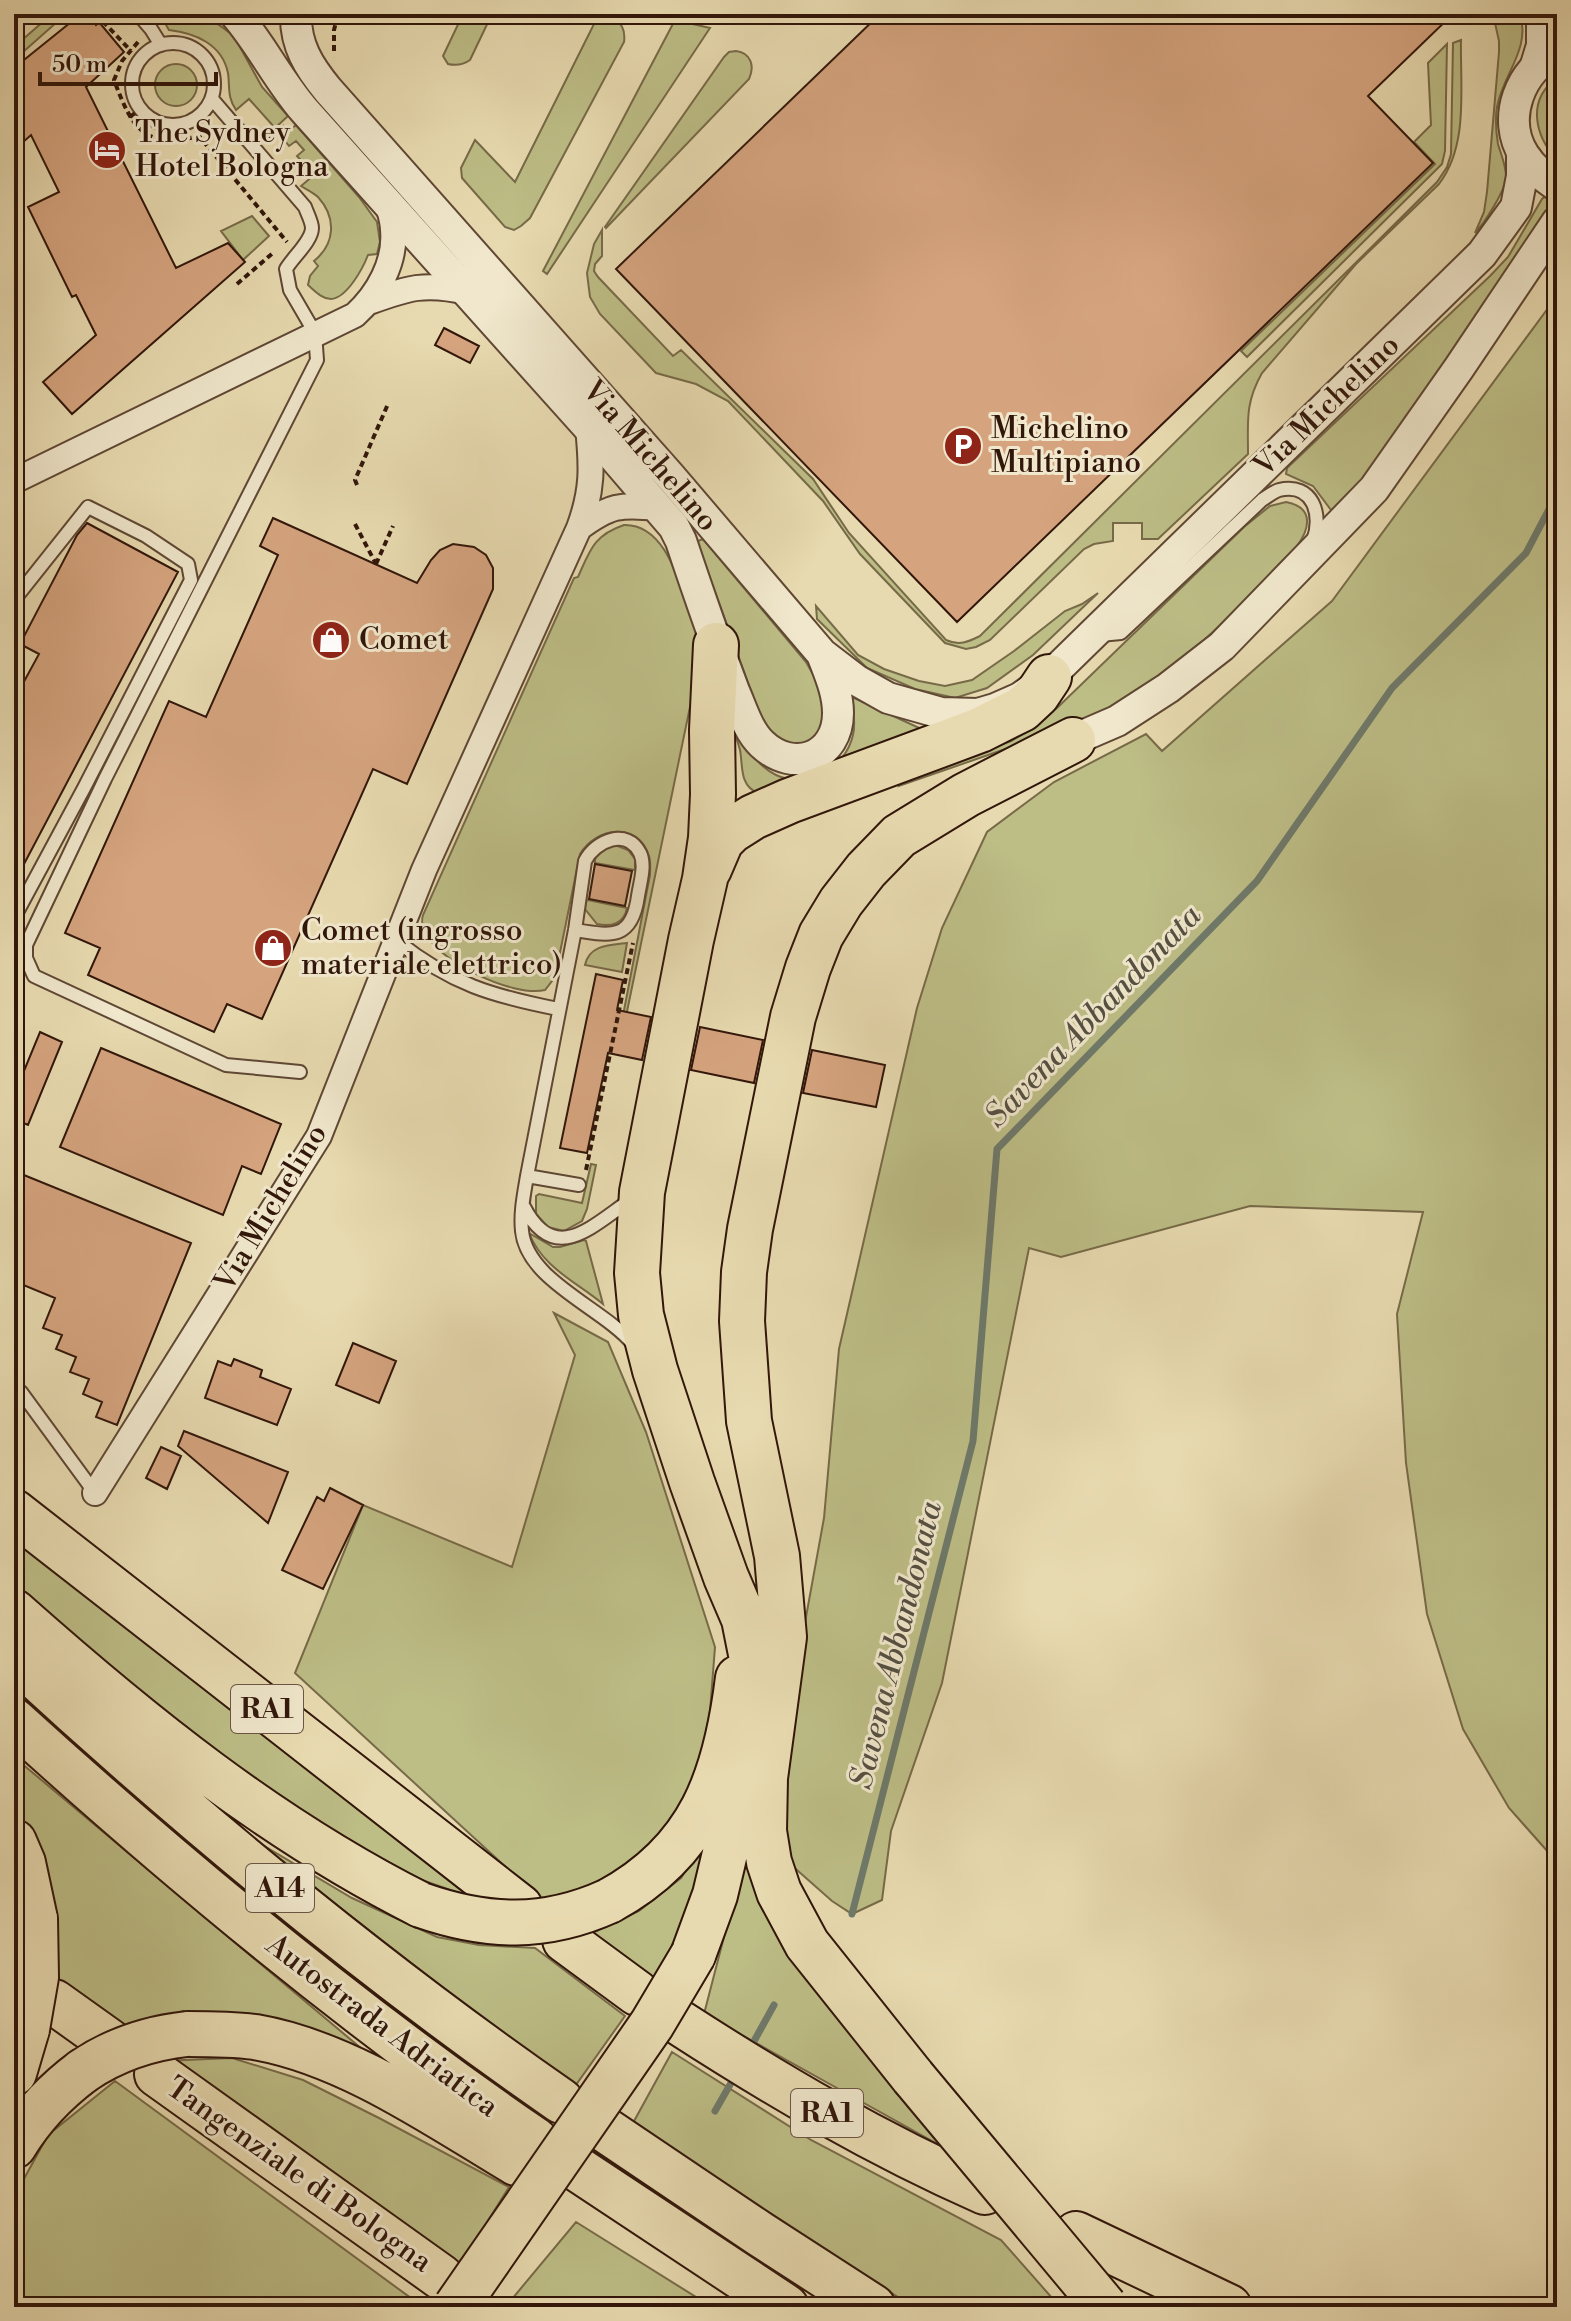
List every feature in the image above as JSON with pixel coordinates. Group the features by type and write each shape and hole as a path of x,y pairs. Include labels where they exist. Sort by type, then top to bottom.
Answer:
{"highway":[{"path":"716,645 711,838 642,1192 637,1273 641,1315 655,1370 726,1577 744,1619 752,1659 742,1779"},
{"path":"705,879 721,841 753,817 980,730 1022,709 1037,695 1049,677"},
{"path":"1073,740 966,795 899,836 866,870 821,935 808,968 783,1060 750,1229 742,1321 749,1421 780,1575 784,1637 763,1804 769,1862 785,1905 807,1944 913,2077 1105,2307"},
{"name":"RA1","path":"14,1512 520,1907"},
{"path":"466,2299 652,2024 693,1955 715,1895 763,1705 780,1575"},
{"path":"14,1612 139,1721 230,1790 364,1876 421,1905 478,1921 544,1922 609,1901 648,1876 679,1846 694,1826 713,1786 731,1724 740,1661 726,1577"},
{"name":"Autostrada Adriatica","path":"14,1657 86,1724 308,1911 434,2009 561,2101"},
{"name":"Autostrada Adriatica","path":"14,1721 171,1860 526,2151 432,2112 344,2066 256,2037 215,2033 170,2036 133,2046 96,2062 96,2057"},
{"path":"14,1842 23,1863 35,1919 40,2016 14,2073"},
{"path":"565,1940 637,1993"},
{"path":"14,2146 38,2111 96,2057 40,2016"},
{"name":"RA1","path":"677,2021 791,2093 879,2142 985,2192"},
{"name":"Tangenziale di Bologna","path":"157,2074 466,2299"},
{"path":"607,2131 873,2307"},
{"path":"768,2307 571,2180 786,2307"},
{"path":"1076,2234 1229,2307"}],"street":[{"name":"Via Michelino","path":"235,14 290,93 674,527 748,725 761,743 789,760 821,753 837,729 834,686 822,654"},
{"name":"Via Michelino","path":"296,14 298,40 305,58 328,90 670,476 822,654 856,680 888,698 941,713 978,714 995,709 1020,698 1049,677 1482,254 1516,207 1522,176 1522,152 1515,132 1514,110 1520,89 1531,71"},
{"path":"1531,71 1539,45 1539,14"},
{"path":"1531,71 1557,52"},
{"path":"1522,152 1537,172 1557,186"},
{"path":"14,481 355,315 369,302 384,277 391,257 394,231 388,205"},
{"name":"Via Michelino","path":"1073,740 1117,721 1168,688 1222,646 1374,489 1557,222"},
{"path":"369,302 421,286 443,286 467,292"},
{"name":"Via Michelino","path":"95,1493 319,1136 424,870 579,528 591,485 588,427"},
{"name":"Via Michelino","path":"579,528 599,513 613,508 632,505 658,508"}],"lane":[{"path":"138,14 161,45"},
{"path":"161,45 187,45 208,61 213,73 212,99 196,118 172,125 160,122 149,117 135,97 132,84 134,71 149,51 161,45"},
{"path":"212,99 305,207 312,228 308,242 295,254 286,269 290,290 315,333 317,360 105,779 26,945 26,958 34,976 226,1065 300,1072"},
{"name":"Via Michelino","path":"1090,636 1121,633 1262,500 1277,490 1292,489 1308,497 1316,507 1316,533 1304,563"},
{"path":"14,600 88,507 146,536 188,564 191,580 14,918"},
{"path":"575,930 597,933 620,931 630,925 636,914 642,869 641,854 633,844 623,839 599,843 585,861 575,930 522,1204 522,1233 527,1252 538,1267 619,1329 655,1370"},
{"path":"397,941 422,961 471,987 558,1009"},
{"path":"527,1176 579,1185"},
{"path":"522,1204 532,1222 543,1233 553,1238 564,1238 578,1234 642,1192"},
{"name":"Via Michelino","path":"21,1392 95,1493"}],"path":[{"path":"96,14 131,51"},
{"path":"334,58 334,30 338,14"},
{"path":"139,40 122,61 114,80 130,117 145,133 159,141 180,141 199,136 287,241 237,284"},
{"path":"130,117 141,108"},
{"path":"256,150 291,121"},
{"path":"357,485 355,480 388,404"},
{"path":"355,524 376,564 393,526"},
{"path":"579,1185 585,1175 633,943 630,925"}],"green space":[{"path":"52,14 66,14 14,60 14,47"},
{"path":"177,14 204,14 234,36 262,87 288,116 275,128 249,99 236,110 230,96 228,73 220,54 198,37 169,30 166,25"},
{"path":"463,14 492,14 470,60 460,65 448,64 443,56"},
{"path":"599,14 611,14 617,20 623,29 624,42 530,218 514,230 505,227 462,178 461,168 475,140 515,182"},
{"path":"1493,14 1520,14 1522,39 1496,112 1497,139 1506,180 1493,208 1475,233 1484,212 1487,192 1499,52"},
{"path":"675,20 710,28 547,274 543,271"},
{"path":"1461,40 1461,115 1449,169 1439,184 1356,264 1262,373 1250,403 1248,454 1158,539 1142,539 1142,523 1113,523 1113,541 1084,549 990,640 976,647 966,649 945,643 860,554 823,501 728,401 696,384 656,373 600,314 590,297 587,273 594,244 602,230 602,256 595,264 594,271 598,277 673,356 681,350 813,479 849,533 946,640 955,643 967,641 980,636 1437,182 1451,154 1453,43"},
{"path":"1447,44 1445,151 1442,164 1247,357 1241,351 1435,164 1414,142 1431,125 1428,63"},
{"path":"736,51 745,54 750,61 752,69 749,79 606,228 724,57"},
{"path":"176,64 191,70 197,85 191,100 176,106 161,100 155,85 161,70"},
{"path":"1557,78 1557,160 1543,140 1537,118 1541,97"},
{"path":"296,125 377,222 380,242 377,254 368,255 343,294 331,299 308,285 310,276 318,266 314,261 330,239 331,222 318,197 301,186 314,175 297,156 304,150 296,141 289,146 282,137"},
{"path":"1547,195 1557,199 1557,206 1388,453 1334,514 1313,486 1286,474 1287,468 1490,276 1508,257"},
{"path":"252,216 269,236 243,260 221,231"},
{"path":"1557,296 1557,1862 1509,1808 1463,1729 1427,1614 1406,1463 1397,1314 1423,1212 1250,1206 1061,1257 1029,1248 942,1683 891,1831 882,1900 852,1914 832,1901 789,1863 781,1796 792,1694 824,1518 839,1349 917,1008 942,928 987,832 1054,782 1146,734 1162,751 1332,601"},
{"path":"1286,502 1301,508 1307,519 1305,532 1297,546 1203,641 1160,678 1080,723 899,786 900,783 1011,741 1033,728 1244,527 1270,506"},
{"path":"624,525 648,532 665,551 694,621 698,650 697,673 624,1026 621,1026 650,875 649,856 636,837 627,833 606,834 596,838 580,854 555,977 545,990 514,988 457,964 430,940 422,921 574,578 578,577 599,539"},
{"path":"703,539 806,662 822,690 826,731 801,750 773,739 759,713 698,545 698,541"},
{"path":"1098,593 1033,655 987,688 955,698 915,689 867,668 817,619 816,606 858,655 884,669 945,686 972,680 1065,611"},
{"path":"852,697 928,732 929,736 896,752 815,782 770,793 752,790 743,774 735,731 754,758 770,772 788,779 812,778 834,767 849,747 854,726"},
{"path":"615,845 628,850 635,859 635,870 595,863 599,853"},
{"path":"588,900 627,908 623,918 616,923 597,924 585,909"},
{"path":"627,943 622,972 585,965 595,950"},
{"path":"591,1164 596,1165 582,1221 564,1231 548,1227 536,1214 536,1196 539,1194 582,1203"},
{"path":"529,1233 553,1247 586,1241 603,1304 551,1265"},
{"path":"554,1313 608,1342 646,1432 715,1647 710,1711 697,1779 670,1826 638,1862 593,1888 547,1905 295,1673 363,1505 512,1567 575,1355"},
{"path":"14,1535 470,1897 371,1862 254,1786 48,1619 14,1587"},
{"path":"14,1757 387,2070 124,2033 54,1983 44,1889 14,1812"},
{"path":"714,1826 690,1911 654,1983 586,1936 639,1911 681,1878"},
{"path":"249,1837 352,1898 437,1937 479,1945 535,1948 625,2016 573,2089"},
{"path":"746,1852 779,1938 866,2054 943,2147 704,2014"},
{"path":"672,2052 811,2140 1001,2240 1060,2307 913,2307 633,2123"},
{"path":"232,2058 303,2080 509,2187 456,2272 162,2061"},
{"path":"115,2081 419,2304 418,2307 14,2307 14,2197 48,2135"},
{"path":"576,2222 712,2307 524,2307 512,2299"}],"building":[{"path":"81,14 87,14 96,25 99,22 124,52 86,87 176,268 228,243 245,262 72,414 43,382 96,335 76,295 72,297 28,207 59,192 31,135 14,150 14,68"},
{"name":"Michelino Multipiano","path":"880,14 1453,14 1368,96 1433,163 957,622 616,269"},
{"path":"444,328 479,346 470,363 435,345"},
{"path":"273,518 417,583 440,550 453,544 474,547 486,555 493,568 493,589 407,784 373,769 262,1019 227,1004 214,1032 88,975 100,948 65,933 169,701 206,717 278,555 260,546"},
{"path":"87,523 178,572 14,883 14,700 39,654 20,644 77,535"},
{"path":"595,864 632,871 625,906 589,899"},
{"path":"596,974 623,980 617,1010 651,1017 642,1060 608,1053 587,1153 560,1148"},
{"path":"700,1027 763,1040 754,1083 691,1070"},
{"path":"40,1032 62,1042 28,1125 14,1119 14,1095"},
{"path":"101,1048 281,1124 261,1174 242,1166 223,1215 60,1147"},
{"path":"812,1050 885,1065 876,1107 803,1093"},
{"path":"14,1171 191,1243 117,1425 96,1417 102,1402 83,1394 89,1379 70,1372 76,1357 56,1349 62,1335 43,1328 55,1298 16,1282 22,1267 14,1264"},
{"path":"353,1343 396,1361 379,1403 336,1385"},
{"path":"234,1359 262,1370 260,1377 291,1389 277,1425 205,1398 218,1361 231,1366"},
{"path":"184,1431 288,1472 268,1523 178,1446"},
{"path":"161,1447 181,1456 167,1489 146,1478"},
{"path":"330,1488 363,1505 323,1589 282,1570 317,1497 324,1501"}],"waterway":[{"name":"Savena Abbandonata","path":"852,1914 973,1441 997,1149 1257,881 1392,688 1526,553 1557,494"},
{"name":"Savena Abbandonata","path":"753,2043 774,2005"},
{"name":"Savena Abbandonata","path":"715,2111 731,2083"}],"place":[{"name":"The Sydney Hotel Bologna","path":"107,150"},
{"name":"Michelino Multipiano","path":"963,446"},
{"name":"Comet","path":"331,640"},
{"name":"Comet (ingrosso materiale elettrico)","path":"273,948"}]}
